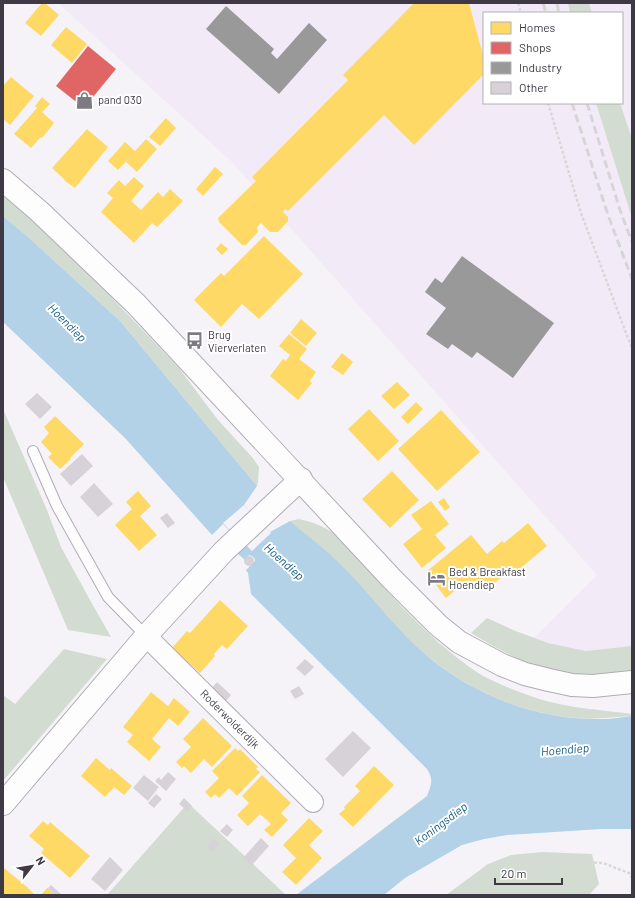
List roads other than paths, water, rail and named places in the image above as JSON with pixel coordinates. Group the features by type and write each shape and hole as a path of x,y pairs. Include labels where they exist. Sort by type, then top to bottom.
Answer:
{"main road":[{"path":"3,180 40,212 136,304 301,479 392,579 438,625 459,642 502,665 525,674 549,680 572,685 593,686 632,682"},
{"path":"3,804 146,636 224,552 301,479"}],"street":[{"name":"Roderwolderdijk","path":"146,636 313,802"}],"lane":[{"name":"Roderwolderdijk","path":"33,451 57,506 108,597 146,636"}],"water":[{"path":"3,216 120,321 257,486 244,505 270,532 290,521 339,563 416,646 444,669 464,682 508,703 555,715 602,719 632,716 632,829 601,829 507,835 484,839 462,845 405,878 384,895 296,895 427,796 430,789 431,776 427,769 251,594 248,573 246,570 255,561 255,559 249,555 245,560 237,553 244,546 223,524 212,535 125,438 3,322"}],"railway":[{"path":"543,3 546,12"},
{"path":"557,3 559,12"},
{"path":"572,104 608,215 632,279"},
{"path":"587,104 620,210 632,242"}],"place":[{"name":"pand 030","path":"85,100"},
{"name":"Brug Vierverlaten","path":"195,341"},
{"name":"Bed & Breakfast Hoendiep","path":"436,578"}],"water label":[{"name":"Hoendiep","path":"67,323"},
{"name":"Hoendiep","path":"284,562"},
{"name":"Hoendiep","path":"565,750"},
{"name":"Koningsdiep","path":"441,824"}]}
